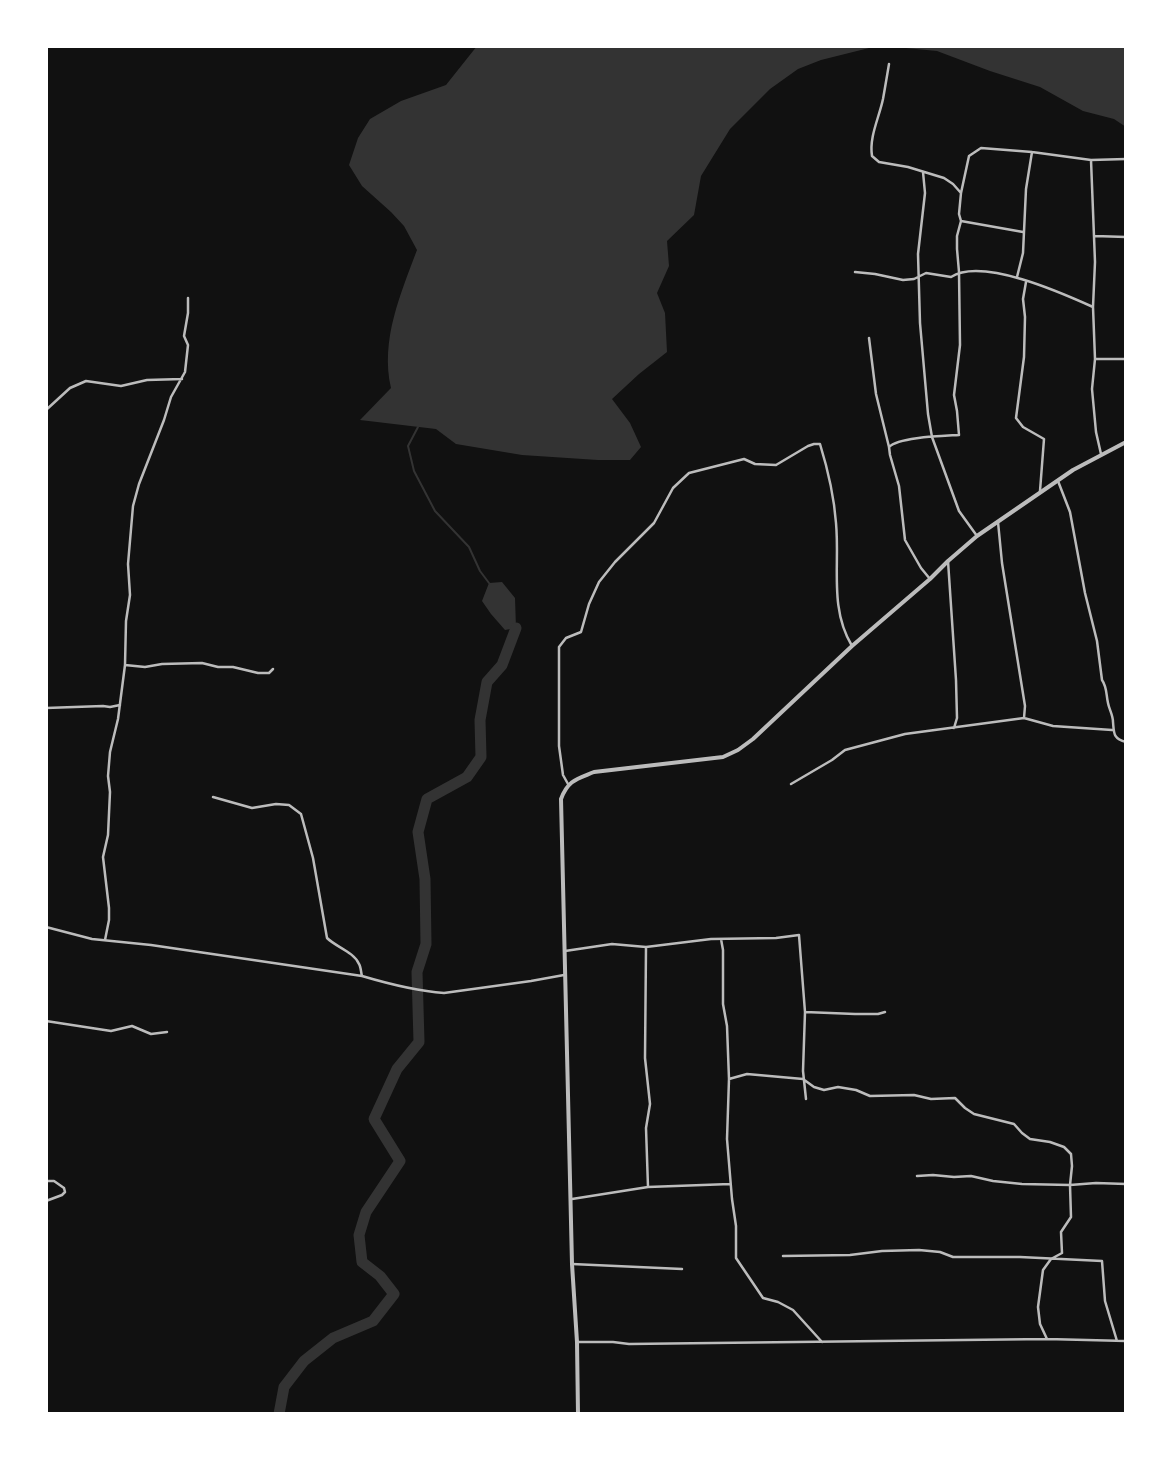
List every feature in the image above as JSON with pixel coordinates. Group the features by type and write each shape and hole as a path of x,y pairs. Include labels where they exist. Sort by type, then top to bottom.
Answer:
{"street":[{"path":"889,64 871,149 872,156 879,162 944,178 954,184 960,193"},
{"path":"889,447 893,443 906,440 958,436 954,396 960,345 957,236 961,221 960,193 969,156 981,148 1032,152 1091,160 1126,160"},
{"path":"1017,277 1023,252 1026,189 1032,152"},
{"path":"1091,160 1095,236 1093,307 1095,360 1092,389 1096,432 1101,454"},
{"path":"923,172 925,194 918,254 920,323 928,414 932,437 958,511 977,536"},
{"path":"961,221 1023,232"},
{"path":"1095,236 1126,237"},
{"path":"855,272 903,280 914,279 926,273 951,276 959,272 979,271 1017,277 1093,307"},
{"path":"1026,282 1023,299 1025,317 1024,357 1016,418 1022,427 1044,439 1040,491"},
{"path":"105,940 109,914 103,856 108,835 110,792 108,776 110,752 116,734 125,665 126,621 130,595 128,564 133,506 139,484 171,397 185,372 188,345 184,336 188,313 188,298"},
{"path":"869,338 876,394 899,486 905,540 921,568 930,579"},
{"path":"1095,360 1126,359"},
{"path":"46,410 70,388 86,381 121,386 147,380 182,379"},
{"path":"578,1414 577,1342 572,1264 572,1199 561,799 568,784 594,772 723,756 738,750 753,739 852,646 977,536 1040,491 1101,454 1126,442"},
{"path":"568,784 563,775 559,746 559,647 566,638 581,632 589,604 599,582 615,562 654,523 673,488 689,473 744,460 754,464 776,465 808,446 820,444 832,492 837,525 836,573 840,616 844,633 852,646"},
{"path":"1058,480 1070,512 1085,593 1097,641 1102,680 1106,685 1113,721 1112,730 1117,738 1126,742"},
{"path":"998,522 1002,563 1025,706 1024,718"},
{"path":"948,561 956,680 956,718 954,728"},
{"path":"125,665 145,667 162,664 202,664 233,667 258,673 269,673 273,669"},
{"path":"46,708 103,706 110,708 120,705"},
{"path":"791,784 832,760 845,750 906,734 1024,718 1053,726 1112,730"},
{"path":"213,797 252,808 276,804 289,806 301,814 313,858 327,938 359,963 362,976"},
{"path":"46,927 92,939 151,945 362,976 407,988 431,992 444,993 531,981 565,974"},
{"path":"565,951 612,944 646,946 711,939 776,938 798,935 805,1012 804,1080 806,1099"},
{"path":"721,940 723,950 723,1004 727,1026 729,1079 727,1139 730,1184 736,1226 736,1258 763,1298 778,1302 793,1310 822,1342"},
{"path":"646,946 645,1058 650,1104 646,1128 648,1187"},
{"path":"805,1012 855,1014 886,1012"},
{"path":"46,1021 111,1031 132,1026 151,1034 167,1032"},
{"path":"729,1079 746,1074 804,1080 814,1087 824,1090 838,1087 847,1088 870,1096 914,1095 931,1099 955,1098 974,1114 1014,1124 1022,1134 1030,1139 1050,1142 1064,1147 1071,1154 1071,1217 1061,1232 1062,1253 1051,1259 1043,1270 1038,1307 1040,1324 1046,1339"},
{"path":"917,1176 970,1176 1022,1184 1126,1184"},
{"path":"46,1181 54,1181 64,1188 65,1192 46,1201"},
{"path":"572,1199 648,1187 730,1184"},
{"path":"783,1256 850,1255 882,1251 919,1250 940,1252 952,1257 1020,1257 1102,1261 1105,1301 1117,1341"},
{"path":"572,1264 682,1269"},
{"path":"577,1342 629,1344 1046,1339 1126,1341"}],"shaded area":[{"path":"477,46 877,46 821,60 798,69 770,89 730,129 701,176 694,215 667,241 669,266 657,293 665,313 667,352 612,399 630,423 641,447 630,460 522,455 456,444 436,429 360,420 391,388 388,370 390,335 399,300 417,250 404,226 362,186 349,165 358,138 370,119 401,101 446,85"},
{"path":"885,46 1126,46 1126,127 1114,119 1083,111 1040,87 937,51"},
{"path":"502,582 515,598 516,628 505,630 482,601 489,583"}],"waterway":[{"path":"418,427 408,446 414,471 435,511 469,547 480,571 489,583"},
{"path":"279,1414 284,1387 304,1361 333,1338 373,1321 394,1294 380,1276 362,1262 359,1235 366,1212 400,1161 374,1119 397,1069 419,1042 417,972 426,944 425,879 418,832 427,799 467,777 481,757 480,720 487,682 502,665 516,628"}]}
